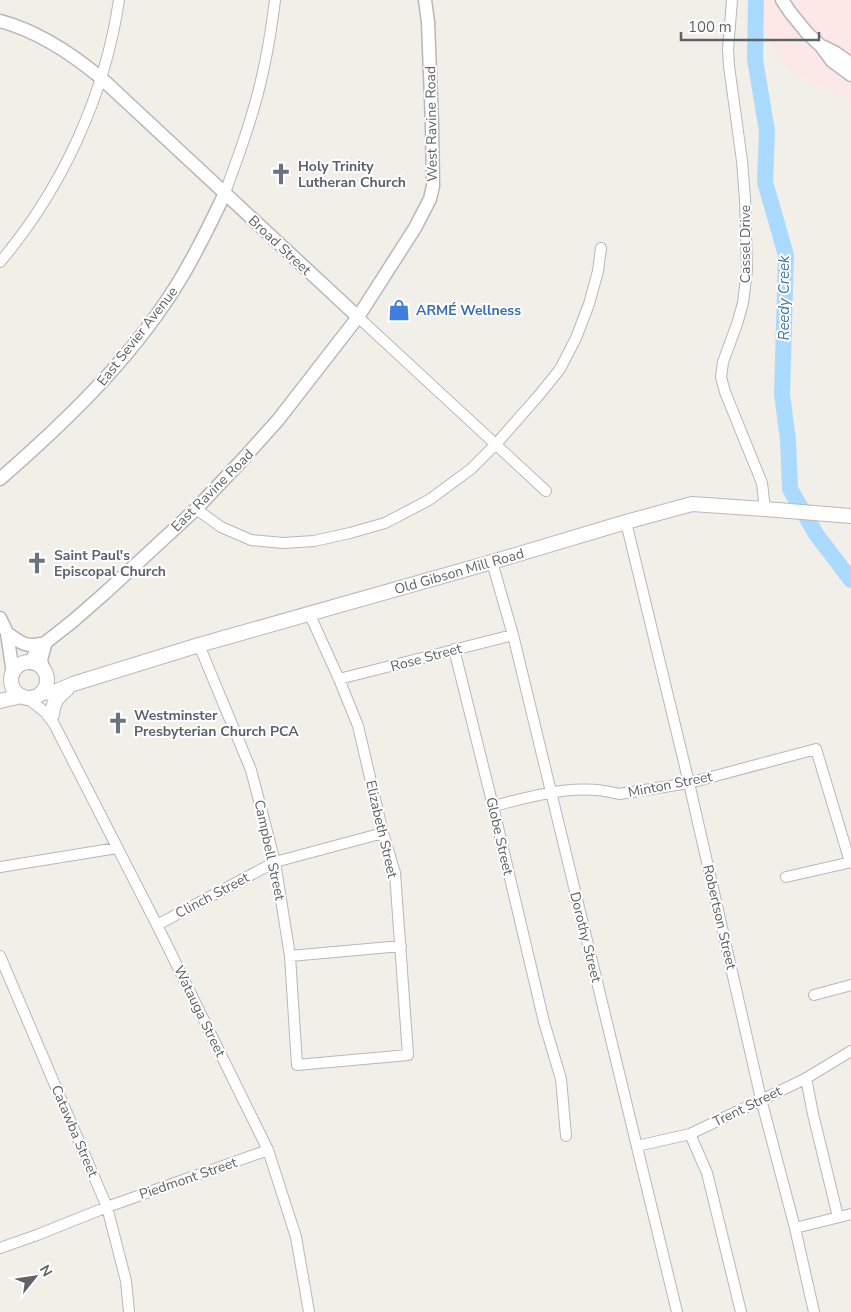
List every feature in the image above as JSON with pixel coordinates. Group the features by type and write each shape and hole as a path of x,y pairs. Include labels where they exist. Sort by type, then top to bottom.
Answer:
{"main road":[{"name":"Old Gibson Mill Road","path":"42,692 52,693 73,684 199,645 692,504 851,516"},
{"path":"0,692 19,666 37,668 51,680 73,684"},
{"path":"0,701 36,697 42,692 46,685 37,668"},
{"path":"12,676 14,689 24,697"},
{"path":"53,719 52,706 59,696 73,684"}],"street":[{"path":"0,262 40,208 59,176 78,136 101,78 118,0"},
{"path":"225,193 250,123 260,85 271,32 275,0"},
{"name":"West Ravine Road","path":"358,317 415,228 430,199 433,186 428,22 425,0"},
{"name":"Cassel Drive","path":"732,0 728,50 742,161 747,270 743,303 723,362 721,377 725,392 772,509"},
{"path":"782,0 807,33 821,46 832,61 851,76"},
{"name":"Broad Street","path":"0,21 32,32 56,45 79,60 101,78 546,491"},
{"path":"821,46 836,53 851,64"},
{"name":"East Sevier Avenue","path":"0,479 93,392 117,366 177,284 199,246 225,193"},
{"path":"196,509 221,527 251,540 283,543 314,541 385,523 429,500 471,469 496,444 560,368 576,338 589,304 598,271 601,248"},
{"name":"East Ravine Road","path":"45,643 100,597 196,509 278,420 358,317"},
{"name":"Robertson Street","path":"626,522 689,783 761,1099 814,1312"},
{"name":"Dorothy Street","path":"492,562 513,635 677,1312"},
{"name":"Elizabeth Street","path":"297,1065 408,1055 395,873 383,833 358,726 309,613"},
{"path":"0,618 7,632 37,668 45,643 34,646 20,642 7,632"},
{"path":"7,632 12,676"},
{"name":"Rose Street","path":"339,680 513,635"},
{"name":"Campbell Street","path":"199,645 251,770 275,862 290,956 297,1065"},
{"name":"Globe Street","path":"454,649 544,1022 561,1079 566,1136"},
{"name":"Watauga Street","path":"42,692 53,719 268,1150 296,1237 309,1312"},
{"name":"Watauga Street","path":"24,697 53,719"},
{"name":"Minton Street","path":"493,806 550,792 588,788 619,794 689,783 816,749 850,862"},
{"name":"Clinch Street","path":"157,925 275,862 383,833"},
{"path":"0,867 117,848"},
{"path":"786,877 850,862"},
{"path":"290,956 401,946"},
{"name":"Catawba Street","path":"0,956 107,1207 126,1281 130,1312"},
{"path":"814,995 851,985"},
{"name":"Trent Street","path":"637,1146 690,1134 806,1078 851,1052"},
{"path":"806,1078 838,1217"},
{"path":"690,1134 707,1173 741,1312"},
{"name":"Piedmont Street","path":"0,1248 107,1207 268,1150"},
{"path":"794,1228 851,1214"}],"shaded area":[{"path":"765,0 851,0 851,100 796,74 783,61 762,25 762,10"}],"waterway":[{"name":"Reedy Creek","path":"756,0 755,59 767,131 765,182 786,255 782,394 788,440 790,489 816,534 851,580"}],"place":[{"name":"Holy Trinity Lutheran Church","path":"281,174"},
{"name":"ARMÉ Wellness","path":"399,310"},
{"name":"Saint Paul's Episcopal Church","path":"37,563"},
{"name":"Westminster Presbyterian Church PCA","path":"118,723"}]}
